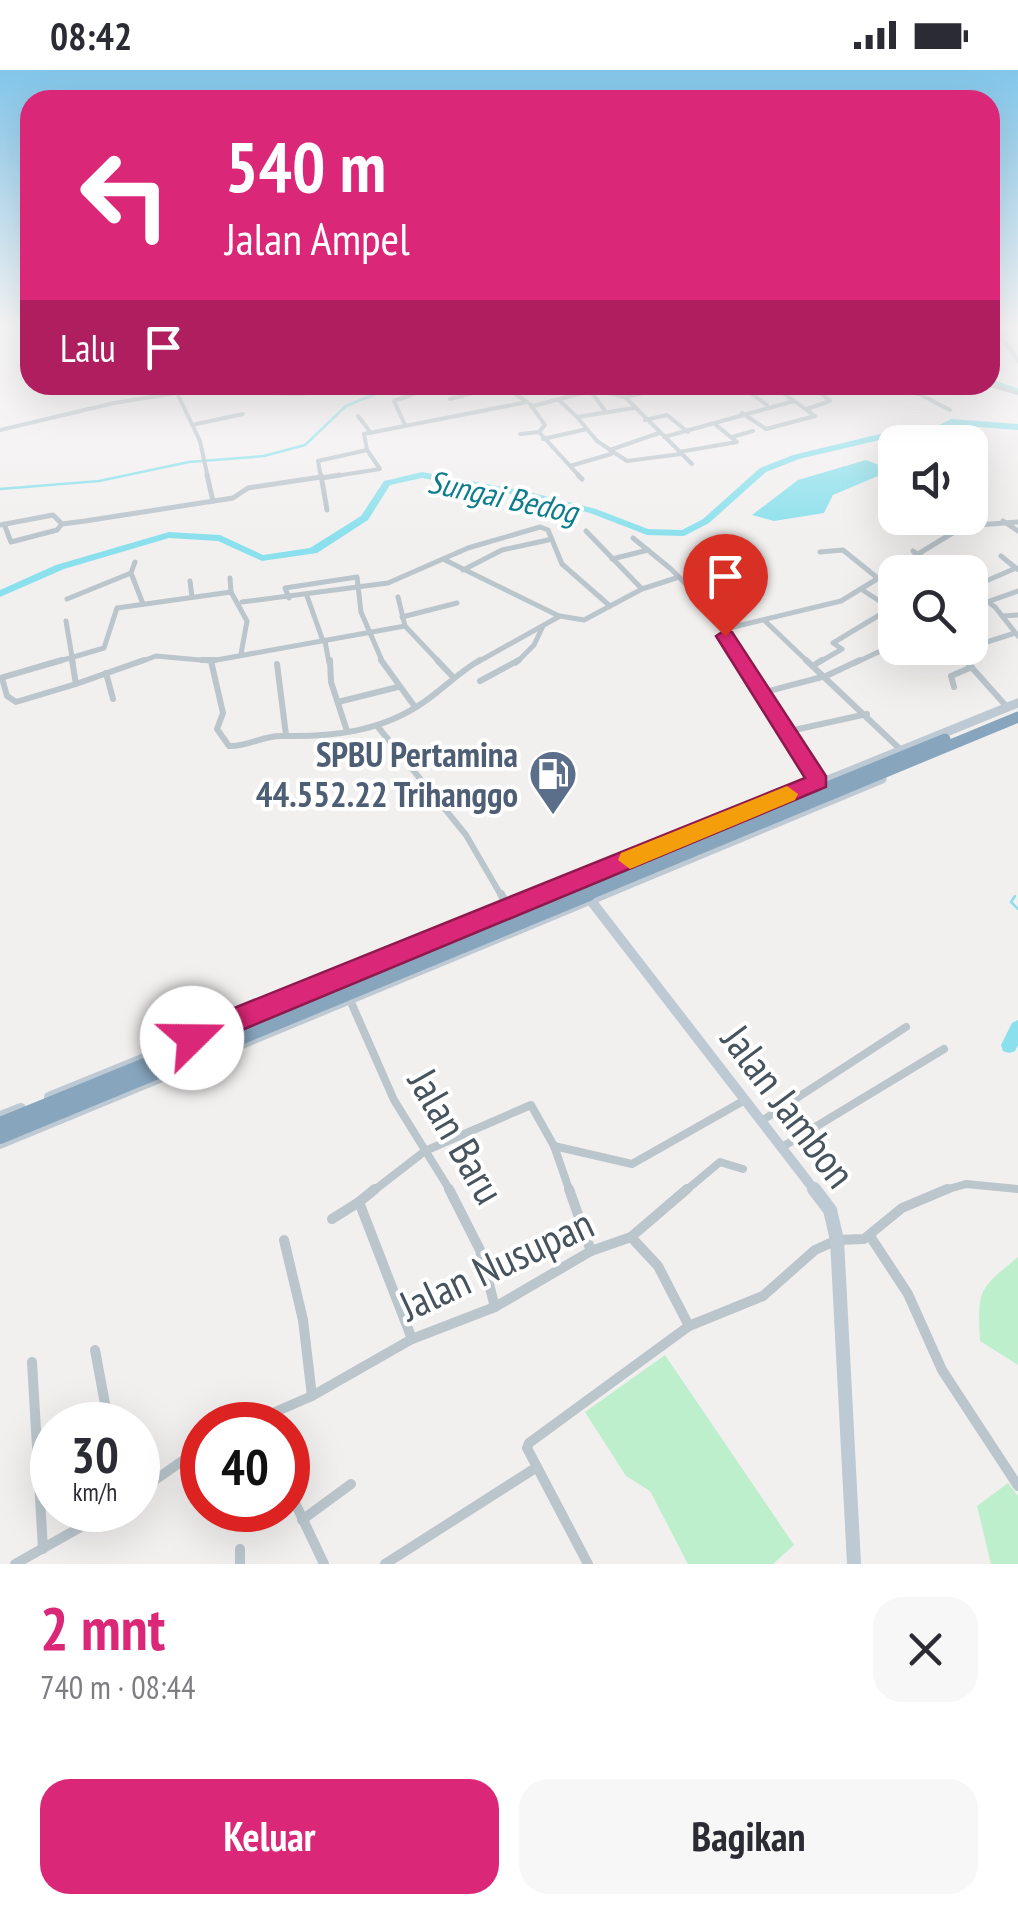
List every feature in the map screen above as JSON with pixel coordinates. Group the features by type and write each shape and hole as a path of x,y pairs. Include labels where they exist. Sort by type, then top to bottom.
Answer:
{"highway":[{"path":"0,1124 17,1113 1016,712"},
{"path":"0,1141 900,759 948,749 975,731"}],"street":[{"path":"0,430 130,400"},
{"path":"180,400 192,425 213,501"},
{"path":"398,400 393,406 405,425"},
{"path":"520,434 539,432 545,424 524,400"},
{"path":"62,524 53,516 2,525 11,542 57,530 62,524 232,498 248,488 380,469 361,436 554,400"},
{"path":"559,400 610,452 627,461 737,442 715,424"},
{"path":"597,400 606,412"},
{"path":"629,400 692,464"},
{"path":"760,400 769,406"},
{"path":"742,412 766,429 815,416 791,400"},
{"path":"806,410 829,400"},
{"path":"929,400 950,410"},
{"path":"570,466 662,435 715,424 742,412 794,402"},
{"path":"577,416 635,408"},
{"path":"192,425 243,414"},
{"path":"645,420 667,415 689,432"},
{"path":"358,416 371,432"},
{"path":"542,439 587,430"},
{"path":"732,437 753,431"},
{"path":"539,432 582,479"},
{"path":"326,510 318,461 367,450"},
{"path":"1002,520 1018,531"},
{"path":"909,555 961,527 1002,520 1018,522"},
{"path":"242,602 394,582 443,559 542,528 564,568 610,606"},
{"path":"586,531 642,588"},
{"path":"634,538 666,562 676,578 729,628 728,646 818,782"},
{"path":"462,570 502,550 548,540"},
{"path":"612,558 648,550"},
{"path":"820,552 843,550 878,578"},
{"path":"913,551 919,555"},
{"path":"988,581 1017,569 1001,556"},
{"path":"1008,562 1018,558"},
{"path":"443,559 560,616 584,620 642,588 676,578"},
{"path":"135,562 131,573 144,604"},
{"path":"656,564 666,562"},
{"path":"68,599 131,573"},
{"path":"289,598 285,588 357,577 370,632 398,687 415,707"},
{"path":"230,578 231,592 242,602 248,630 240,655"},
{"path":"190,581 192,597"},
{"path":"729,628 812,611 864,591 878,581"},
{"path":"988,601 1018,590"},
{"path":"864,591 878,599"},
{"path":"231,592 115,609 104,648 70,662 1,678 7,696 16,702 164,655 211,661 405,626"},
{"path":"307,596 324,641 348,731"},
{"path":"398,597 405,626 452,677"},
{"path":"988,602 1016,634 988,642"},
{"path":"402,617 457,604"},
{"path":"211,661 223,714 217,730 223,742 242,748 286,736 304,739 378,728 415,707 452,677 560,616"},
{"path":"1002,616 1018,616"},
{"path":"814,665 842,650 833,642 878,618"},
{"path":"764,619 868,714 900,759"},
{"path":"66,621 76,684"},
{"path":"480,681 507,670 532,649 544,625"},
{"path":"762,694 826,676 878,652"},
{"path":"278,664 286,736"},
{"path":"954,686 951,676 974,666 1016,712"},
{"path":"106,673 113,699"},
{"path":"338,702 398,687"},
{"path":"948,749 1016,712"},
{"path":"0,1141 592,902 900,759 1016,712"},
{"path":"785,732 868,714"},
{"path":"378,728 466,836 510,910"},
{"path":"442,942 818,782 900,759"},
{"name":"Jalan Jambon","path":"592,902 823,1196 837,1240 854,1564"},
{"name":"Jalan Baru","path":"350,1000 390,1092 476,1234 496,1308"},
{"path":"763,1120 906,1027"},
{"path":"784,1146 944,1048"},
{"path":"554,1146 632,1164 746,1099"},
{"path":"332,1218 425,1151 454,1135 483,1129 530,1105 554,1146 591,1252"},
{"path":"0,1116 17,1113"},
{"path":"631,1237 694,1188 698,1176 720,1162 742,1169"},
{"path":"588,1564 527,1448 529,1443 689,1326 763,1296 815,1250 837,1240 857,1241 870,1236 902,1208 938,1192 966,1184 1018,1189"},
{"path":"358,1202 412,1340"},
{"path":"870,1236 908,1294 942,1370 1018,1486"},
{"name":"Jalan Nusupan","path":"300,1402 360,1365 496,1308 591,1252 631,1237 658,1266 689,1326"},
{"path":"284,1240 302,1320 312,1396"},
{"path":"95,1350 105,1402"},
{"path":"32,1362 43,1550"},
{"path":"385,1564 537,1468"},
{"path":"310,1514 351,1484"},
{"path":"15,1564 74,1532"},
{"path":"308,1532 324,1564"},
{"path":"240,1550 240,1564"}],"green space":[{"path":"1018,1257 1018,1365 980,1341 979,1323 981,1299 988,1283"},
{"path":"665,1355 794,1545 773,1564 688,1564 650,1491 626,1476 585,1412"},
{"path":"1008,1483 1018,1496 1018,1564 991,1564 977,1506"}],"water":[{"path":"866,460 878,465 878,476 833,495 824,513 774,521 752,515 798,480"}],"waterway":[{"path":"0,489 99,481 189,462 264,456 305,445 346,406 362,400"},
{"name":"Sungai Bedog","path":"0,594 60,567 169,535 220,538 262,558 313,551 365,518 387,483 422,475 593,511 647,532 684,533 706,521 763,470 796,457 884,436 926,436 951,422 1018,427"},
{"path":"1015,896 1011,902 1018,909"},
{"path":"1009,1045 1018,1028"}],"slow traffic":[{"path":"630,860 787,794"}],"place":[{"name":"SPBU Pertamina 44.552.22 Trihanggo","path":"553,816"}],"route":[{"path":"192,1038 440,940 818,782 725,636"}]}
